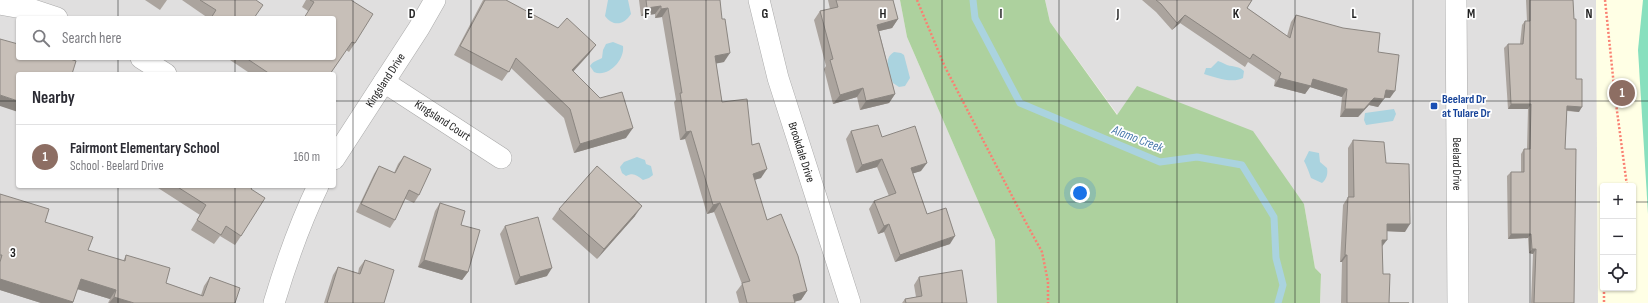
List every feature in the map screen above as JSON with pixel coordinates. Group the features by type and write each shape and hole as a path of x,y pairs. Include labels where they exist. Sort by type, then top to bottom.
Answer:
{"street":[{"name":"Kingsland Drive","path":"336,156 435,0"},
{"name":"Brookdale Drive","path":"759,0 778,78 850,303"},
{"name":"Beelard Drive","path":"1456,0 1458,303"},
{"path":"0,4 33,10 51,16"},
{"path":"144,60 163,72"},
{"name":"Kingsland Court","path":"384,82 501,158"},
{"path":"274,303 283,274 317,188"}],"path":[{"path":"917,0 945,67 1042,252 1048,282 1048,303"},
{"path":"1606,0 1615,96 1627,183"},
{"path":"1604,291 1604,303"}],"shaded area":[{"path":"0,0 900,0 907,37 995,240 997,303 0,303"},
{"path":"1045,0 1596,0 1598,303 1320,303 1321,274 1315,268 1304,204 1118,115 1050,22"},
{"path":"1596,0 1648,0 1648,303 1598,303"}],"green space":[{"path":"900,0 1045,0 1050,22 1117,115 1137,86 1253,131 1304,204 1315,268 1321,274 1320,303 997,303 995,240 907,37"},
{"path":"1643,0 1648,0 1648,214 1638,50"}],"water":[{"path":"608,0 628,0 631,14 622,22 611,22 605,16"},
{"path":"613,42 623,46 623,51 618,62 610,70 599,73 594,72 590,66 591,64 602,58 603,50 606,44"},
{"path":"894,52 904,55 910,78 905,86 899,87 893,83 890,75 888,58"},
{"path":"1218,61 1242,69 1244,71 1243,78 1239,80 1229,80 1204,74 1206,68 1211,68"},
{"path":"1394,109 1396,114 1393,121 1366,125 1364,120 1365,113"},
{"path":"1309,151 1319,153 1320,162 1327,168 1327,176 1322,183 1311,178 1304,161"},
{"path":"637,157 645,160 646,164 651,166 653,175 649,178 643,180 635,175 631,174 626,176 622,173 620,167 624,162"}],"building":[{"path":"200,0 256,0 263,5 255,16 212,16 216,10"},
{"path":"310,0 351,0 373,14 355,43 352,42 331,72 267,72 249,60 336,60 336,16 305,16 314,2"},
{"path":"485,0 506,0 558,28 567,18 596,45 572,70 600,98 622,92 633,128 580,144 570,109 516,58 509,72 460,46"},
{"path":"646,0 720,0 722,19 725,19 730,53 715,56 722,102 747,99 752,145 759,143 767,169 753,174 767,220 781,214 798,256 807,291 793,295 795,303 747,303 742,283 750,281 720,203 713,205 691,131 686,132 680,93 682,93 668,8 661,9 661,6 647,8"},
{"path":"836,0 893,0 898,19 877,25 895,94 866,101 863,88 840,95 830,60 833,59 820,11 838,7"},
{"path":"1156,0 1252,0 1247,8 1290,38 1296,15 1343,28 1380,33 1378,52 1399,55 1395,91 1386,90 1384,99 1374,98 1364,109 1345,109 1347,89 1313,79 1311,86 1279,78 1281,73 1253,54 1250,59 1185,15 1177,23"},
{"path":"1530,0 1573,0 1574,19 1576,19 1576,79 1582,79 1582,107 1567,106 1565,149 1576,149 1574,303 1534,303 1536,249 1532,249 1531,234 1511,234 1511,172 1524,172 1524,149 1530,149 1531,104 1511,104 1508,44 1523,44 1525,21 1530,21"},
{"path":"0,39 16,43 16,60 76,61 73,72 16,72 16,100 0,95"},
{"path":"878,125 882,137 915,126 927,163 911,168 927,214 946,208 955,236 900,255 889,224 884,226 874,201 896,193 882,159 862,165 851,131"},
{"path":"1353,140 1384,142 1386,163 1409,164 1410,224 1387,224 1387,240 1382,240 1383,274 1390,274 1389,303 1347,303 1347,255 1345,255 1348,197 1354,197"},
{"path":"404,156 431,169 419,195 409,190 395,220 361,204 379,166 395,173"},
{"path":"597,166 642,206 604,249 559,209"},
{"path":"179,188 252,188 265,198 241,236 226,226 221,235 197,220 206,205"},
{"path":"0,194 49,209 45,222 93,237 88,250 125,261 126,255 170,268 166,283 203,296 210,277 240,288 235,303 134,303 114,297 116,290 81,279 73,302 0,279 0,262 2,255 0,255"},
{"path":"440,203 465,211 461,225 480,230 468,272 424,260"},
{"path":"538,217 552,268 520,277 505,226"},
{"path":"365,260 394,270 384,303 327,303 338,267 360,274"},
{"path":"962,270 967,303 906,303 905,299 922,296 919,277"}],"waterway":[{"name":"Alamo Creek","path":"973,0 975,18 1020,103 1160,162 1197,157 1242,165 1274,217 1276,258 1283,285 1278,303"}],"place":[{"name":"Fairmont Elementary School","path":"1622,93"},
{"name":"Beelard Dr at Tulare Dr","path":"1434,106"}]}
